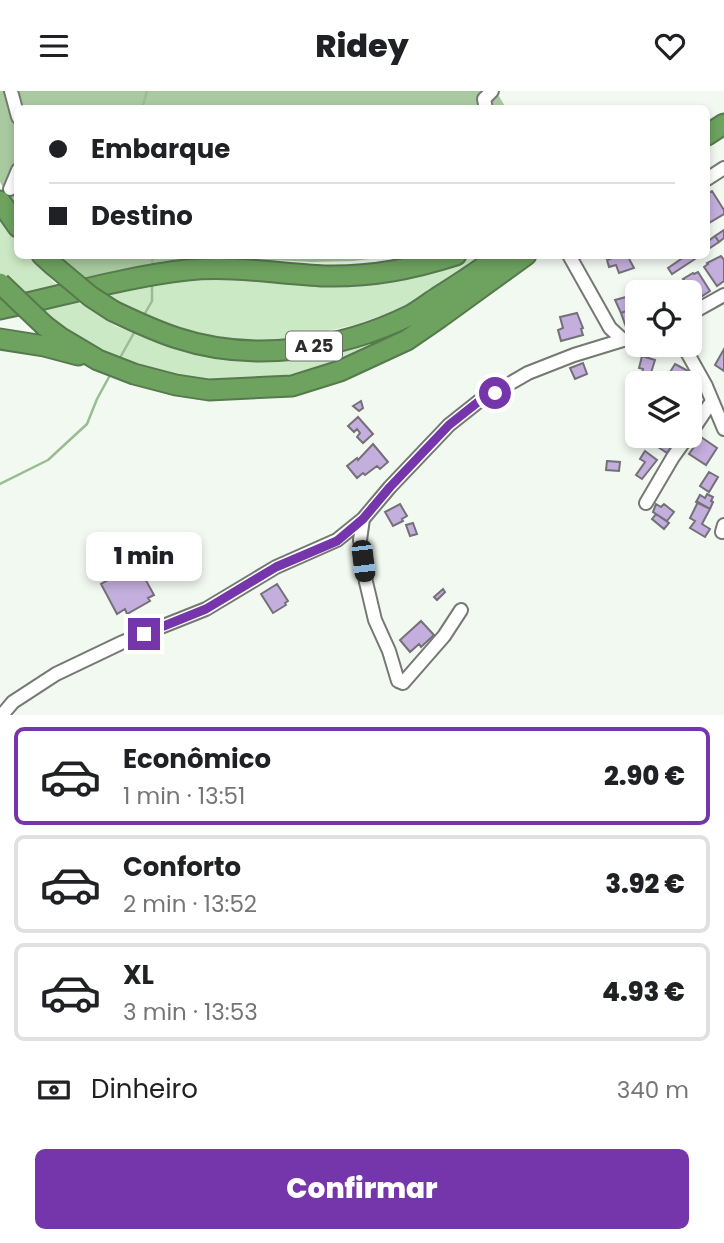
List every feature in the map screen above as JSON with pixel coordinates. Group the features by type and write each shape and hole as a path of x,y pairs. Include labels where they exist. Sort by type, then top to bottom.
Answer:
{"highway":[{"path":"5,195 14,217"},
{"path":"0,309 140,277 189,270 242,269 326,276 373,274 418,267 443,259"},
{"name":"A 25","path":"48,260 81,289 113,310 156,330 210,346 277,351 310,347 363,335 413,314 495,259"},
{"name":"A 25","path":"0,283 61,338 98,360 134,374 209,390 292,386 340,372 407,340 521,259"},
{"path":"0,339 44,346 98,360"}],"street":[{"path":"5,195 14,178"},
{"path":"2,715 13,702 55,674 123,642 206,609 276,567 337,541 363,519 449,425 478,402 528,373 574,355 623,341 610,328 571,259"},
{"path":"702,307 724,295"},
{"path":"690,357 706,386 724,429"},
{"path":"702,416 712,401"},
{"path":"646,503 680,448"},
{"path":"363,519 360,540 366,582 374,619 389,651 398,681 403,683 444,636 461,610"}],"green space":[{"path":"0,91 496,91 504,105 14,105 14,206 0,182"},
{"path":"0,217 14,238 14,259 33,259 58,287 21,296 0,273"},
{"path":"58,259 225,259 90,281"},
{"path":"252,259 370,259 313,262"},
{"path":"463,259 476,259 403,308 354,325 296,338 261,341 187,331 148,319 100,293 196,274 453,263"},
{"path":"76,301 115,326 165,344 220,356 275,356 430,313 344,359 276,378 213,384 106,357 36,310"}],"building":[{"path":"712,191 724,214 710,222"},
{"path":"724,230 724,238 719,242 715,236"},
{"path":"715,236 719,242 710,248 710,240"},
{"path":"721,256 724,260 724,281 717,286 704,267"},
{"path":"629,259 634,268 619,273 616,265 609,267 607,260"},
{"path":"681,259 695,259 672,274 668,268"},
{"path":"698,272 710,291 702,296 702,280 683,279"},
{"path":"625,297 625,312 621,313 615,300"},
{"path":"577,313 583,335 561,341 558,330 563,328 560,317"},
{"path":"724,349 724,371 715,365"},
{"path":"642,357 655,360 652,371 639,368"},
{"path":"583,363 587,374 575,379 570,368"},
{"path":"675,364 688,371 671,371"},
{"path":"361,401 363,408 359,411 353,406"},
{"path":"358,417 373,434 363,443 357,437 360,433 357,429 354,432 348,426"},
{"path":"702,438 717,448 706,465 689,454 693,448 702,448"},
{"path":"373,444 388,462 380,469 377,466 357,478 347,466 357,458 358,460"},
{"path":"645,451 657,460 642,479 636,475 645,462 640,459"},
{"path":"607,461 620,462 619,471 606,470"},
{"path":"709,472 718,477 709,492 700,486"},
{"path":"707,494 713,497 710,509 696,502 700,495 705,498"},
{"path":"698,502 710,509 702,524 710,529 705,537 690,528 695,521 690,518"},
{"path":"400,504 407,516 393,526 385,512"},
{"path":"656,504 661,507 664,504 674,512 667,521 653,512"},
{"path":"656,514 669,523 664,529 652,519"},
{"path":"413,523 417,534 410,536 406,525"},
{"path":"157,536 164,549 137,564 154,595 148,598 150,601 127,614 125,609 117,614 101,584 108,580 101,567"},
{"path":"277,584 288,601 273,613 261,594"},
{"path":"443,589 445,592 437,600 434,597"},
{"path":"421,621 434,635 421,647 419,644 410,652 400,640"}],"waterway":[{"path":"143,105 147,91"},
{"path":"152,266 153,259"},
{"path":"144,315 152,301 152,284"},
{"path":"121,356 135,331"},
{"path":"0,484 48,460 87,424 109,377"}],"route":[{"path":"144,634 206,609 276,567 337,541 363,519 449,425 478,402 495,393"}]}
